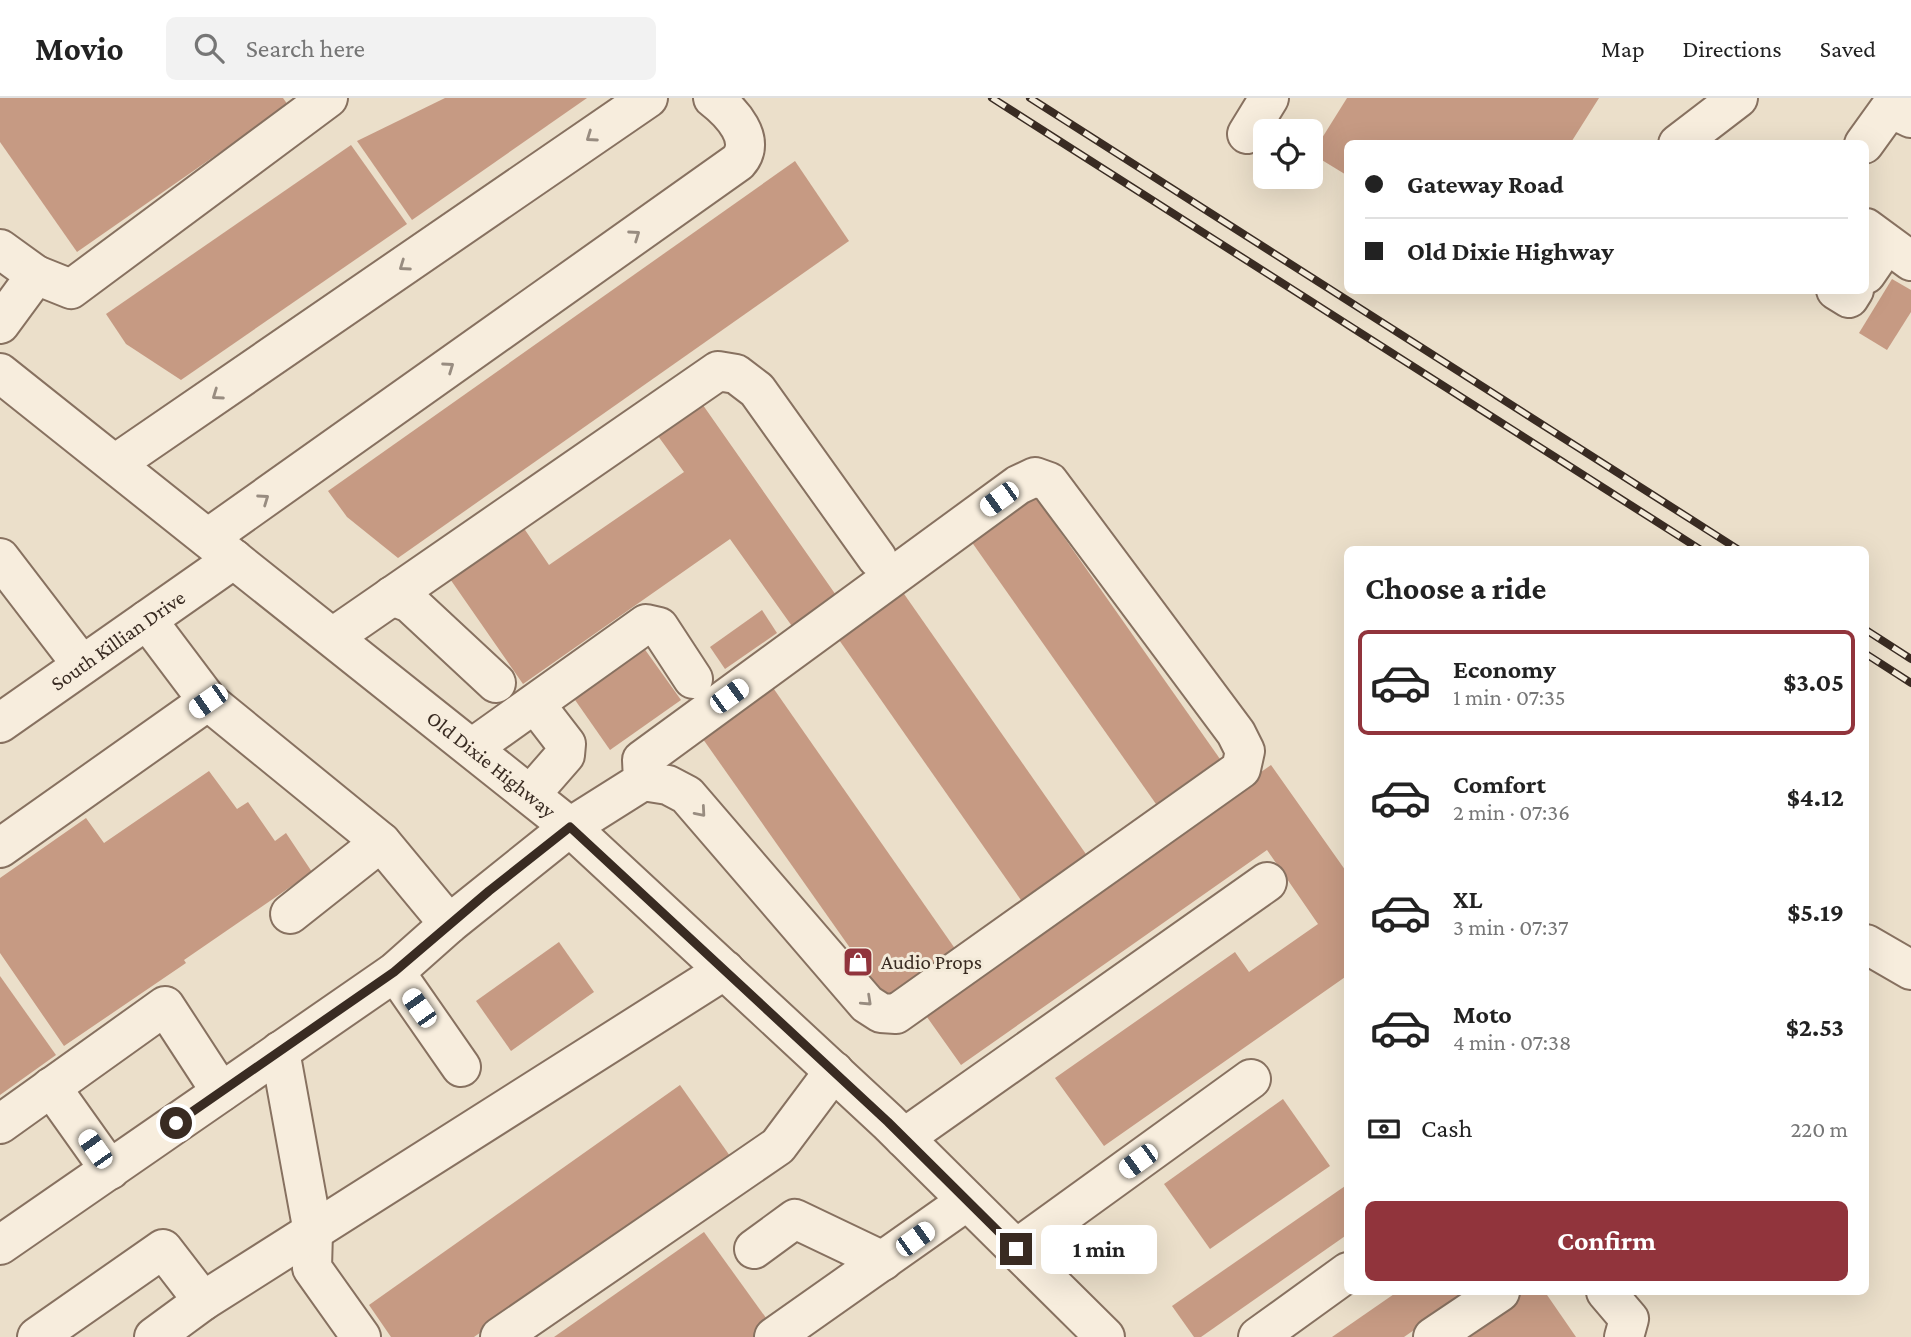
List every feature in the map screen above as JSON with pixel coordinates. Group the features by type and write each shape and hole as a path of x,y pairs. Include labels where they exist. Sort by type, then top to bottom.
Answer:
{"street":[{"path":"0,249 36,275 71,289 328,98"},
{"path":"115,464 648,98"},
{"name":"South Killian Drive","path":"0,723 147,620 221,549 738,162 746,151 746,141 728,111 713,98"},
{"path":"1247,134 1269,98"},
{"path":"1683,140 1738,98"},
{"path":"1867,140 1889,108 1911,118"},
{"path":"0,324 36,275"},
{"path":"333,638 718,371 736,374 757,390 877,558"},
{"name":"Old Dixie Highway","path":"0,373 570,827 834,1071 1105,1337"},
{"path":"0,1245 394,972 570,827 643,781 668,786 687,795 867,1004 881,1013 896,1014 1241,769 1245,751 1236,733 1049,482 1035,477 1018,485 652,752 642,760 643,781"},
{"path":"0,558 82,665"},
{"path":"392,596 410,603 496,683"},
{"path":"147,620 208,701 381,842 449,925"},
{"path":"472,748 646,624 659,627 693,679"},
{"path":"0,848 208,701"},
{"path":"531,794 565,755 566,744 539,709 532,706"},
{"path":"290,914 381,842"},
{"path":"904,1138 1267,882"},
{"path":"1869,946 1911,970"},
{"path":"154,1337 203,1301 725,970"},
{"path":"394,972 461,1067"},
{"path":"0,1124 165,1006 221,1092"},
{"path":"280,1051 313,1232 312,1268 360,1337"},
{"path":"500,1337 778,1146 834,1071"},
{"path":"1016,1249 1251,1079"},
{"path":"51,1087 110,1170"},
{"path":"774,1337 967,1201"},
{"path":"754,1249 795,1219 883,1261"},
{"path":"37,1337 163,1249 203,1301"},
{"path":"1258,1337 1344,1275"},
{"path":"1433,1337 1496,1295"},
{"path":"1609,1295 1629,1319 1624,1337"}],"building":[{"path":"0,98 283,98 288,105 77,252 0,142"},
{"path":"445,98 587,98 412,220 357,141"},
{"path":"1347,98 1599,98 1573,140 1344,140 1344,174 1323,161 1323,136"},
{"path":"351,145 407,224 181,380 126,344 106,314"},
{"path":"795,161 849,241 398,558 347,517 328,491"},
{"path":"1892,279 1911,290 1911,312 1887,350 1859,333"},
{"path":"698,398 838,598 794,629 730,539 523,684 448,576 521,524 549,565 684,472 653,429"},
{"path":"1035,496 1220,759 1156,804 971,541"},
{"path":"902,591 1088,857 1023,903 837,637"},
{"path":"762,610 777,633 725,669 710,647"},
{"path":"636,637 681,700 610,750 566,687"},
{"path":"769,682 956,950 886,999 698,732"},
{"path":"1271,765 1344,868 1344,978 1104,1146 1055,1078 1235,952 1249,972 1318,924 1267,850 961,1065 922,1010"},
{"path":"209,771 237,809 248,802 275,841 286,833 312,872 184,960 186,963 64,1046 0,953 0,878 86,818 104,843"},
{"path":"559,942 594,992 511,1051 476,1001"},
{"path":"0,976 56,1055 0,1095"},
{"path":"680,1085 730,1156 474,1337 391,1337 369,1305"},
{"path":"1283,1099 1330,1166 1210,1249 1164,1184"},
{"path":"1344,1187 1344,1237 1201,1337 1194,1337 1172,1306"},
{"path":"704,1232 774,1329 762,1337 554,1337"},
{"path":"1393,1295 1465,1295 1404,1337 1332,1337"},
{"path":"1520,1295 1547,1295 1576,1337 1459,1337"}],"railway":[{"path":"992,98 1695,546"},
{"path":"1030,98 1733,546"},
{"path":"1869,632 1911,659"},
{"path":"1869,656 1911,683"}],"place":[{"name":"Audio Props","path":"858,962"}],"route":[{"path":"176,1123 394,972 529,858 570,827 888,1122 1016,1249"}]}
